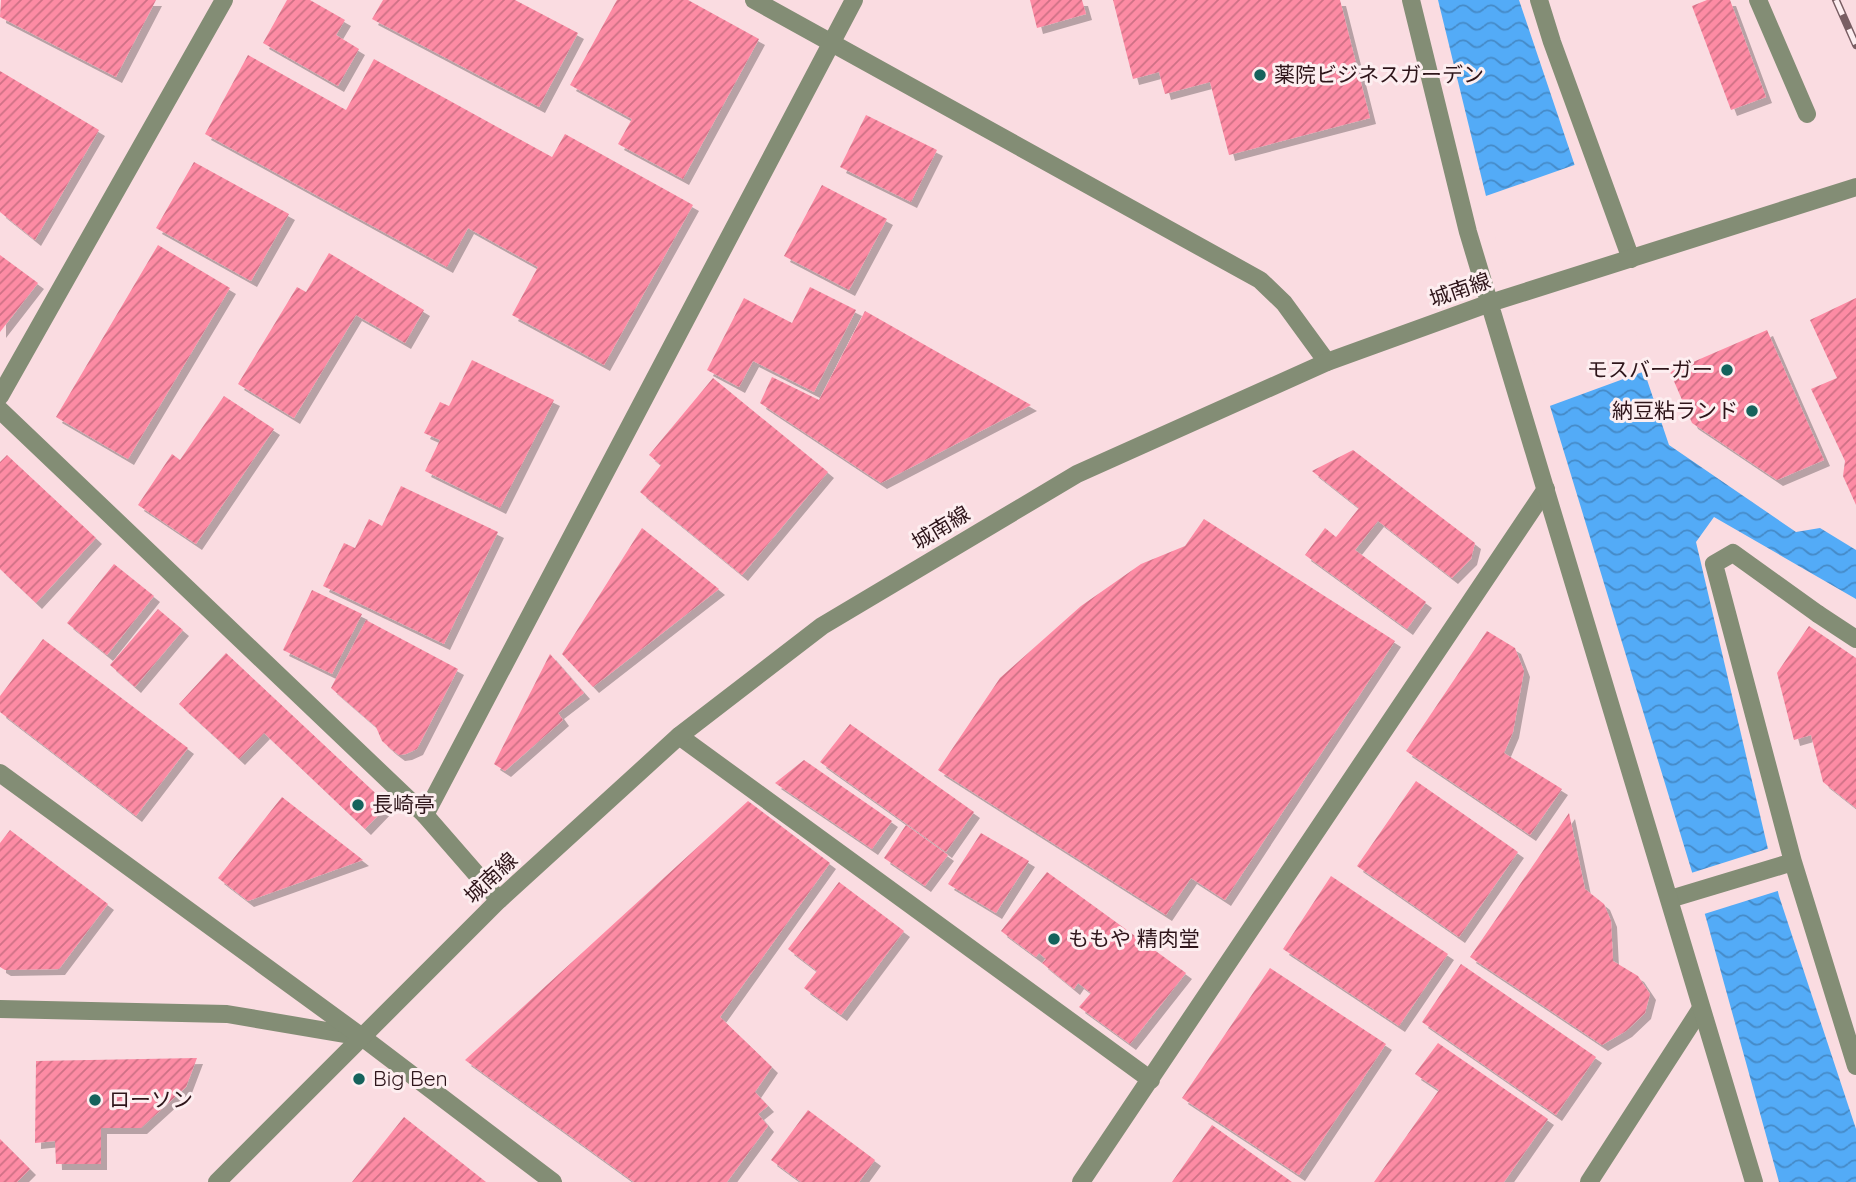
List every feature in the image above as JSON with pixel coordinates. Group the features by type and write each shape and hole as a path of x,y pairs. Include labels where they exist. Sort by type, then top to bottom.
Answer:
{"street":[{"path":"0,396 225,0"},
{"path":"754,0 1261,280 1284,303 1327,362"},
{"path":"425,815 854,0"},
{"path":"1411,0 1468,232 1670,899 1700,1010 1754,1182"},
{"path":"1539,0 1623,261"},
{"path":"1758,0 1807,114"},
{"name":"城南線","path":"217,1182 499,900 679,736 821,626 1077,474 1327,362 1490,303 1856,187"},
{"path":"0,410 425,815 499,900"},
{"path":"1081,1182 1152,1080 1546,489"},
{"path":"1856,639 1733,553 1714,564 1787,863 1856,1066"},
{"path":"679,736 1152,1080"},
{"path":"0,773 362,1037 553,1182"},
{"path":"1670,899 1787,863"},
{"path":"0,1009 227,1014 362,1037"},
{"path":"1589,1182 1700,1010"}],"water":[{"path":"1438,0 1519,0 1669,445 1796,532 1820,528 1856,550 1856,599 1714,517 1696,542 1779,896 1856,1129 1856,1182 1779,1182 1706,918 1486,196"}],"pier":[{"path":"1580,163 1648,370 1547,407 1483,197"},
{"path":"1770,848 1781,890 1701,915 1688,874"}],"building":[{"path":"1,0 156,0 116,77 0,17"},
{"path":"287,0 310,0 345,20 336,35 359,49 338,86 263,43"},
{"path":"383,0 515,0 578,33 539,107 372,19"},
{"path":"617,0 688,0 759,39 683,179 618,144 632,119 570,85"},
{"path":"1030,0 1082,0 1086,14 1037,28"},
{"name":"薬院ビジネスガーデン","path":"1113,0 1340,0 1370,118 1229,155 1210,82 1165,94 1159,72 1133,79"},
{"path":"1707,0 1730,0 1766,97 1731,110 1692,6"},
{"path":"248,55 346,110 374,59 552,157 565,134 693,205 604,365 512,315 538,267 468,228 447,267 205,134"},
{"path":"0,71 99,130 35,240 0,212"},
{"path":"866,115 937,150 911,202 840,167"},
{"path":"194,162 289,214 251,281 156,228"},
{"path":"822,185 887,219 849,290 784,256"},
{"path":"158,245 230,288 128,459 56,417"},
{"path":"329,253 424,310 405,343 356,315 294,418 238,384 297,287 306,292"},
{"path":"0,255 38,283 0,332"},
{"path":"810,287 856,310 814,392 753,361 739,387 707,370 744,298 792,323"},
{"path":"1856,298 1856,505 1843,476 1845,461 1811,389 1837,378 1810,320"},
{"path":"865,311 1031,405 881,483 760,403 772,377 819,400"},
{"path":"1767,330 1824,460 1777,480 1692,423 1670,372"},
{"path":"472,360 554,400 500,508 425,471 440,440 424,433 440,402 449,406"},
{"path":"713,378 828,472 742,575 640,492 661,465 649,455"},
{"path":"224,396 274,429 196,544 138,505 172,454 180,460"},
{"path":"1353,450 1475,543 1471,559 1452,578 1378,521 1355,550 1426,602 1407,629 1305,555 1325,528 1336,537 1359,508 1312,471"},
{"path":"7,455 96,538 36,603 0,569 0,462"},
{"path":"401,486 498,532 444,644 323,586 344,543 355,548 369,519 382,526"},
{"path":"1204,519 1395,641 1225,900 1191,878 1166,915 938,770 1000,678 1081,606 1141,564 1185,546"},
{"path":"642,528 719,589 593,687 562,654"},
{"path":"114,564 154,596 107,655 67,623"},
{"path":"312,590 362,614 332,674 283,650"},
{"path":"158,609 183,630 135,687 110,665"},
{"path":"366,620 458,669 417,749 406,754 399,755 391,749 382,741 376,727 331,688"},
{"path":"1809,626 1856,658 1856,808 1823,782 1811,735 1794,740 1777,673"},
{"path":"1487,631 1515,648 1524,671 1513,732 1504,753 1562,789 1530,835 1406,751"},
{"path":"43,639 188,748 136,816 0,712 0,696"},
{"path":"226,653 388,805 365,829 264,733 239,759 179,704"},
{"path":"550,654 584,693 558,713 563,720 505,771 494,764"},
{"path":"850,724 974,812 946,852 820,762"},
{"path":"804,760 892,821 872,849 775,783"},
{"path":"1416,781 1518,852 1459,937 1357,866"},
{"path":"282,797 363,860 248,901 218,878"},
{"path":"748,801 830,863 720,1017 772,1067 755,1092 768,1106 758,1114 768,1126 727,1182 634,1182 465,1060"},
{"path":"1569,813 1585,889 1604,904 1611,921 1613,961 1638,976 1650,994 1645,1013 1626,1031 1602,1045 1470,957"},
{"path":"906,825 948,855 925,886 884,858"},
{"path":"10,830 108,904 59,969 5,970 0,967 0,843"},
{"path":"981,833 1029,861 996,913 948,884"},
{"path":"1047,872 1186,973 1130,1044 1079,1007 1091,993 1078,983 1074,989 1042,963 1046,959 1039,953 1036,957 1001,931"},
{"path":"1331,876 1448,954 1399,1026 1283,949"},
{"path":"839,882 904,931 841,1015 804,988 817,971 788,949"},
{"path":"1461,964 1596,1057 1556,1115 1422,1022"},
{"path":"1270,968 1386,1044 1299,1175 1182,1098"},
{"path":"1438,1043 1548,1119 1504,1182 1374,1182 1439,1090 1415,1074"},
{"path":"197,1058 186,1087 141,1128 101,1128 101,1164 56,1164 55,1141 35,1143 36,1061"},
{"path":"808,1110 875,1160 859,1182 801,1182 771,1160"},
{"path":"404,1117 486,1182 352,1182"},
{"path":"1212,1125 1292,1182 1172,1182"},
{"path":"0,1139 30,1169 17,1182 0,1182"}],"railway":[{"path":"1836,0 1856,45"}],"place":[{"name":"薬院ビジネスガーデン","path":"1260,75"},
{"name":"モスバーガー","path":"1727,370"},
{"name":"納豆粘ランド","path":"1752,411"},
{"name":"長崎亭","path":"358,805"},
{"name":"ももや 精肉堂","path":"1054,939"},
{"name":"Big Ben","path":"359,1079"},
{"name":"ローソン","path":"95,1100"}]}
